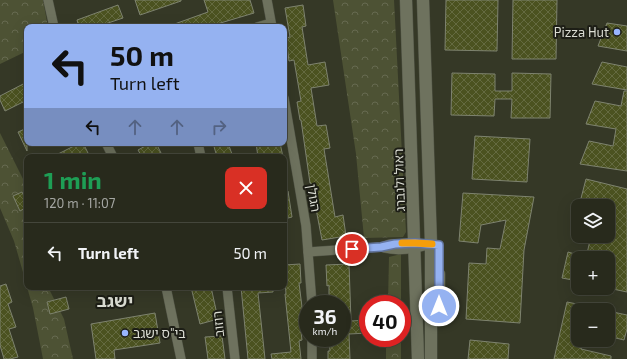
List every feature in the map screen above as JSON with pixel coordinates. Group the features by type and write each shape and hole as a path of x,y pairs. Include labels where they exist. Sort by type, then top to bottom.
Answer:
{"street":[{"path":"48,0 53,24"},
{"path":"267,0 271,24"},
{"name":"ראול ולנברג","path":"406,0 418,359"},
{"path":"423,0 431,244"},
{"name":"הגולן","path":"287,115 306,226 311,295"},
{"path":"308,252 381,247 390,244 415,246 431,244 439,245 439,306 438,312 430,322 431,359"},
{"path":"167,290 181,359"},
{"name":"רוזוב","path":"227,290 235,359"},
{"path":"312,347 312,359"}],"green space":[{"path":"0,0 43,0 47,24 24,24 24,52 0,64"},
{"path":"333,0 394,0 406,232 403,237 364,238 356,154"},
{"path":"0,133 24,181 24,276 14,241 0,208"},
{"path":"401,254 401,295 388,295 389,257"},
{"path":"28,290 50,290 64,319 73,359 43,359"},
{"path":"386,347 401,347 401,359 386,359"}],"building":[{"path":"135,0 181,0 181,1 140,15"},
{"path":"204,0 250,0 254,13 217,24 175,24 208,12"},
{"path":"446,0 498,0 497,51 445,50"},
{"path":"513,0 557,0 556,59 512,59"},
{"path":"118,5 123,18 105,24 78,24 77,20"},
{"path":"303,5 306,26 302,27 308,65 325,62 329,85 311,88 317,126 326,125 330,148 324,149 335,217 343,215 346,236 322,240 310,183 297,102 301,101 294,60 289,61 287,38 290,37 285,8"},
{"path":"607,23 627,26 627,51 598,46"},
{"path":"602,62 627,67 627,90 592,84"},
{"path":"452,73 495,74 495,91 512,91 512,73 551,74 550,118 511,118 512,99 495,99 494,116 451,115"},
{"path":"24,84 24,102 5,111 0,100 0,96"},
{"path":"624,91 627,91 627,171 580,164 589,141 613,146 616,129 586,124 595,101 621,106"},
{"path":"24,129 24,145 18,132"},
{"path":"475,136 530,139 527,182 472,179"},
{"path":"74,146 84,146 88,154 58,154"},
{"path":"145,146 158,146 162,154 140,154 138,150"},
{"path":"214,146 229,146 232,154 216,154"},
{"path":"256,146 281,146 282,154 258,154"},
{"path":"586,179 627,189 627,292 615,289 615,251 588,251 589,243 615,243 615,199 581,199"},
{"path":"287,191 288,191 292,217 287,218"},
{"path":"22,192 24,196 24,209 20,211 13,196"},
{"path":"463,193 534,197 524,250 520,323 466,319 469,263 486,264 487,248 500,249 506,220 481,225 478,243 459,241"},
{"path":"568,252 571,253 571,280 562,278"},
{"path":"300,264 301,283 299,283 300,295 299,295 299,347 301,359 272,359 271,354 291,352 285,294 287,290 287,265"},
{"path":"349,264 350,295 329,295 326,265"},
{"path":"6,284 12,302 8,304 16,327 9,329 18,357 10,359 4,359 0,345 0,286"},
{"path":"192,290 212,290 218,319 200,324"},
{"path":"241,290 273,290 273,292 258,293 265,359 248,359"},
{"path":"66,297 69,309 50,314 47,302"},
{"path":"567,302 572,303 571,347 581,347 581,349 611,356 611,359 554,359"},
{"path":"615,312 627,315 627,329 624,340 615,338"},
{"name":"בי\"ס ישגב","path":"155,313 160,343 114,350 115,359 96,359 91,324"},
{"path":"351,321 359,321 359,333 351,334"},
{"path":"222,336 225,359 208,359 205,337"},
{"path":"470,340 509,344 508,359 468,359"},
{"path":"330,347 350,347 350,359 328,359 328,351 330,351"}],"slow traffic":[{"path":"402,243 432,244"}],"place":[{"name":"Pizza Hut","path":"617,32"},
{"name":"בי\"ס ישגב","path":"125,333"}],"district":[{"name":"ישגב","path":"115,301"}],"route":[{"path":"352,249 381,247 390,244 415,243 439,245 439,306"}]}
